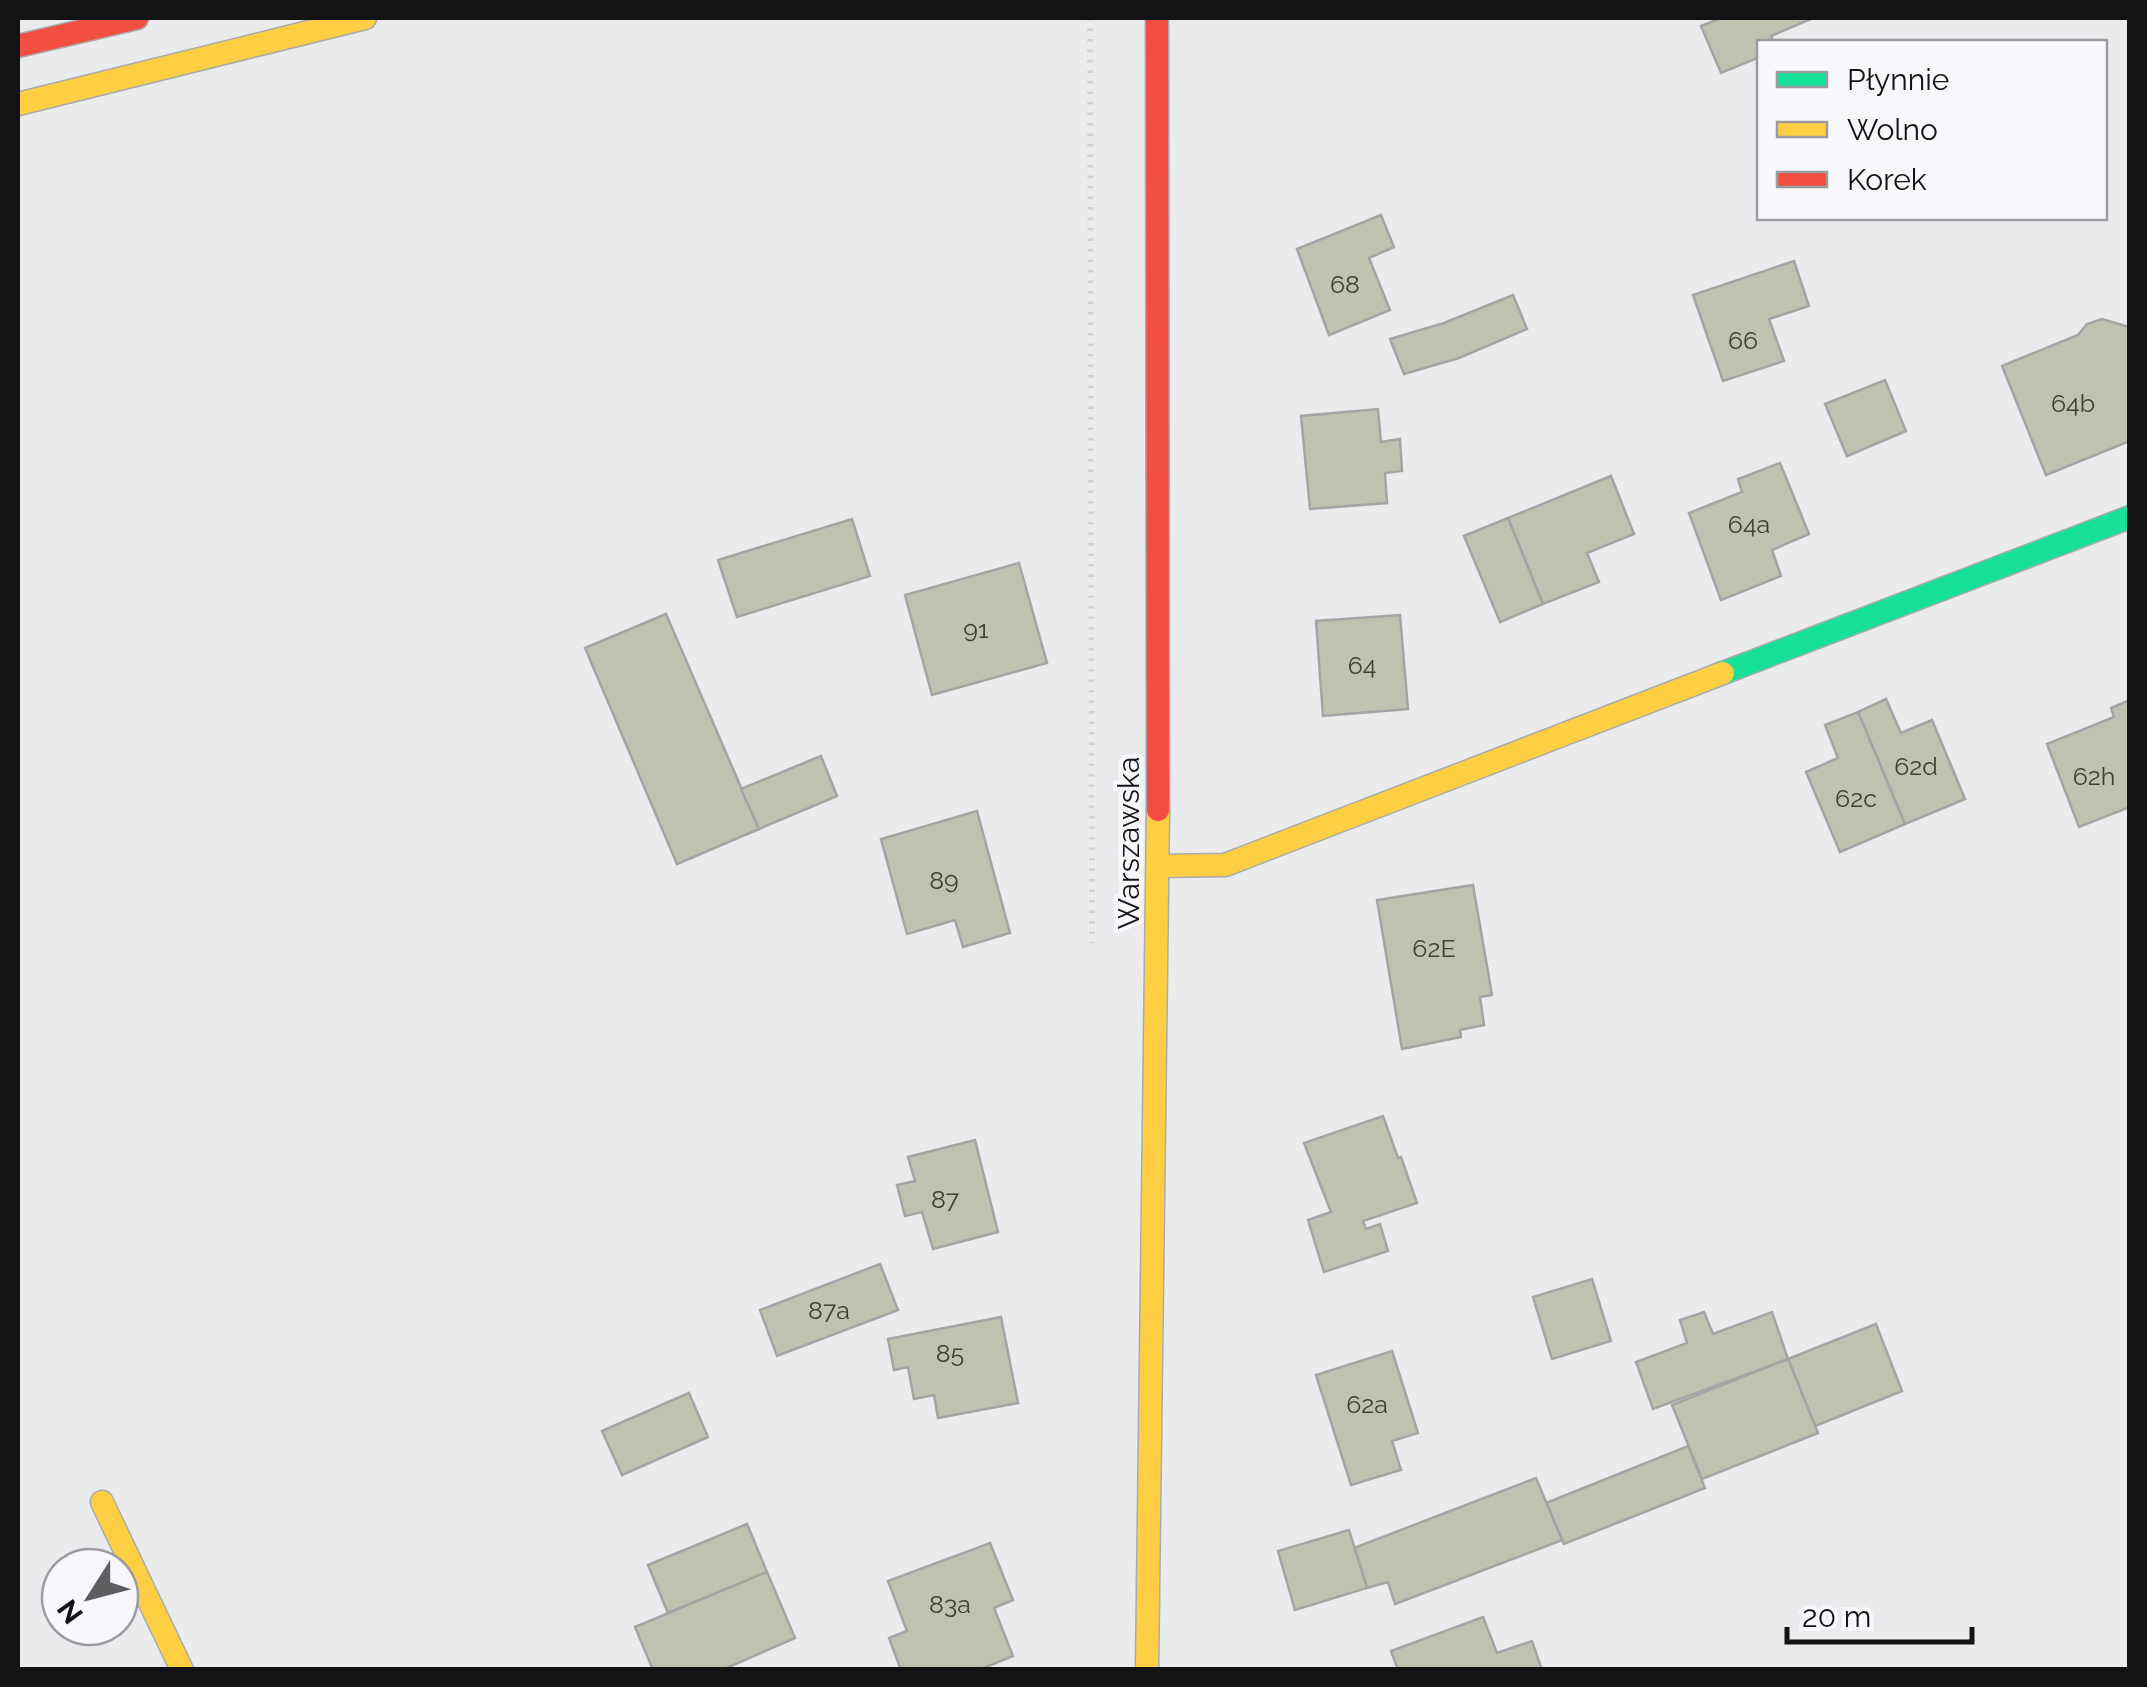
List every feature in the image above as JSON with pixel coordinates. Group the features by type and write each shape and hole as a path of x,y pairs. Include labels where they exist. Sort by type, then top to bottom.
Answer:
{"main road":[{"path":"18,46 137,18"},
{"path":"18,104 366,18"},
{"name":"Warszawska","path":"1147,1670 1158,866 1157,18"},
{"path":"1158,866 1225,866 2130,517"},
{"path":"102,1502 182,1670"}],"path":[{"path":"1090,18 1092,954"}],"building":[{"path":"1721,18 1813,18 1771,36 1773,40 1757,40 1757,58 1721,73 1701,26"},
{"path":"1381,215 1394,247 1369,258 1390,310 1329,335 1297,249"},
{"path":"1794,261 1809,306 1769,319 1784,361 1723,381 1693,295"},
{"path":"1513,295 1527,329 1459,358 1404,374 1390,339 1444,323"},
{"path":"2102,319 2129,327 2130,441 2046,475 2002,366 2078,335 2087,324"},
{"path":"1885,380 1906,431 1847,456 1825,404"},
{"path":"1378,409 1381,442 1400,439 1402,471 1385,473 1387,503 1310,509 1301,416"},
{"path":"1780,463 1809,534 1772,550 1781,576 1721,600 1689,513 1742,492 1738,479"},
{"path":"1611,476 1634,534 1587,553 1599,582 1543,604 1508,518"},
{"path":"1508,518 1543,604 1500,622 1464,536"},
{"path":"852,519 870,576 737,617 718,560"},
{"path":"1019,563 1047,663 932,695 905,595"},
{"path":"666,614 759,829 677,864 585,648"},
{"path":"1400,615 1408,709 1323,716 1316,621"},
{"path":"1886,699 1901,733 1932,720 1965,799 1905,824 1858,712"},
{"path":"2130,700 2130,807 2079,827 2047,744 2114,717 2111,708"},
{"path":"1858,712 1905,824 1840,852 1806,772 1838,758 1825,725"},
{"path":"821,756 837,796 759,829 741,789"},
{"path":"977,811 1010,933 963,947 955,920 907,934 881,839"},
{"path":"1473,885 1492,995 1480,997 1484,1025 1460,1030 1461,1037 1402,1049 1377,900"},
{"path":"1383,1116 1417,1203 1363,1221 1366,1229 1380,1224 1388,1251 1324,1272 1308,1220 1331,1212 1304,1143"},
{"path":"975,1140 998,1232 933,1249 922,1212 905,1216 897,1185 915,1181 908,1157"},
{"path":"880,1264 898,1310 777,1356 760,1310"},
{"path":"1592,1279 1611,1341 1552,1359 1533,1297"},
{"path":"1704,1312 1713,1334 1772,1312 1788,1359 1653,1409 1636,1362 1687,1343 1680,1320"},
{"path":"1001,1317 1018,1403 938,1418 934,1395 914,1399 908,1367 894,1370 888,1339"},
{"path":"1876,1324 1902,1391 1815,1426 1788,1359"},
{"path":"1392,1351 1418,1433 1392,1441 1401,1470 1351,1485 1316,1375"},
{"path":"1788,1359 1818,1433 1702,1479 1672,1405"},
{"path":"689,1393 708,1437 622,1475 602,1431"},
{"path":"1688,1446 1705,1488 1564,1544 1546,1503"},
{"path":"1536,1478 1562,1540 1395,1604 1388,1582 1367,1588 1354,1548"},
{"path":"747,1524 767,1572 668,1613 648,1565"},
{"path":"1349,1530 1367,1588 1295,1610 1278,1551"},
{"path":"990,1543 1013,1600 994,1608 1013,1656 979,1670 901,1670 889,1638 907,1631 888,1581"},
{"path":"767,1572 795,1638 722,1670 653,1670 635,1627"},
{"path":"1483,1617 1497,1653 1532,1641 1542,1670 1398,1670 1391,1651"}],"traffic: fast":[{"path":"1723,673 2130,517"}],"traffic: slow":[{"path":"18,104 365,18"},
{"path":"1158,866 1225,865 1723,673"},
{"path":"1147,1670 1158,810"},
{"path":"102,1502 182,1670"}],"traffic: jam":[{"path":"18,46 137,18"},
{"path":"1157,18 1158,810"}]}
